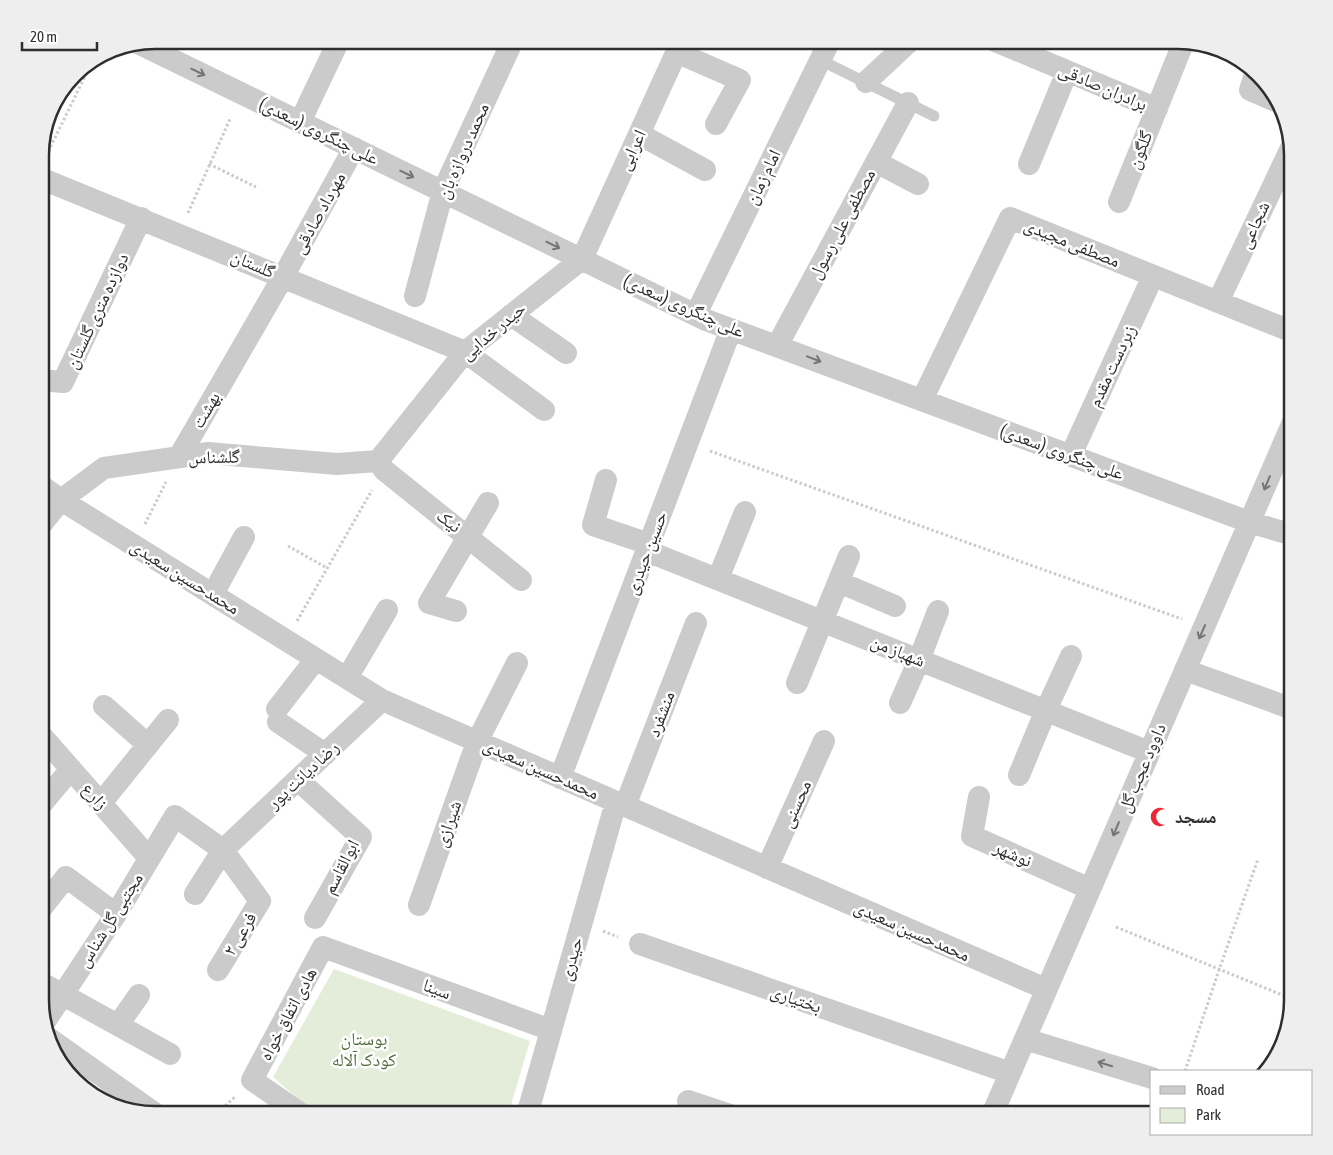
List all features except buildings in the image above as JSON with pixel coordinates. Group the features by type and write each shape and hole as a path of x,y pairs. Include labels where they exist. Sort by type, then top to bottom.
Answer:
{"street":[{"name":"علی چنگروی (سعدی)","path":"168,49 300,122 706,320 1250,522 1284,532"},
{"path":"300,122 335,49"},
{"name":"محمد دروازه بان","path":"415,296 443,191 509,49"},
{"name":"اعرابی","path":"582,259 678,49"},
{"path":"684,49 740,80 716,124"},
{"path":"866,82 901,49"},
{"name":"برادران صادقی","path":"1014,49 1157,109"},
{"name":"گلگون","path":"1119,202 1181,49"},
{"name":"امام زمان","path":"696,314 825,50"},
{"path":"1029,164 1067,72"},
{"path":"1253,80 1250,90 1267,97"},
{"name":"مصطفی علی رسول","path":"777,346 908,103"},
{"path":"639,134 706,170"},
{"name":"مهرداد صادقی","path":"283,277 354,148"},
{"path":"876,162 918,184"},
{"name":"شجاعی","path":"1218,302 1284,163"},
{"name":"گلستان","path":"49,172 141,218 465,352 544,410"},
{"name":"دوازده متری گلستان","path":"49,381 63,382 141,218"},
{"name":"مصطفی مجیدی","path":"922,400 1010,218 1284,328"},
{"name":"حیدر خدایی","path":"381,465 465,352 582,259"},
{"name":"زبردست مقدم","path":"1071,455 1154,276"},
{"name":"بهشت","path":"178,457 283,277"},
{"path":"511,315 566,353"},
{"name":"حسین حیدری","path":"560,778 731,329"},
{"name":"داوود عجب گل","path":"996,1106 1284,443"},
{"name":"گلشناس","path":"49,515 61,500 104,468 208,453 337,464 381,465"},
{"name":"نیک","path":"381,465 521,580"},
{"name":"شهباز من","path":"606,480 593,525 718,579 1149,752"},
{"name":"محمدحسین سعیدی","path":"49,491 382,700 1046,989"},
{"path":"456,611 429,602 488,503"},
{"path":"718,579 745,512"},
{"path":"213,594 244,537"},
{"path":"797,683 850,556"},
{"path":"839,582 895,606"},
{"path":"347,678 387,610"},
{"path":"900,703 920,660 938,611"},
{"name":"منشفرد","path":"621,804 696,623"},
{"path":"1019,775 1071,656"},
{"path":"316,659 278,716 325,754"},
{"name":"شیرازی","path":"420,906 478,742 517,663"},
{"path":"1185,670 1284,706"},
{"name":"رضا دیانت پور","path":"195,894 222,850 382,700"},
{"path":"104,706 148,745"},
{"path":"101,804 168,720"},
{"name":"محسنی","path":"767,868 824,741"},
{"name":"زارع","path":"49,744 149,858"},
{"path":"49,796 71,770"},
{"name":"ابوالقاسم","path":"298,780 361,837 315,918"},
{"name":"نوشهر","path":"979,797 972,836 1090,888"},
{"name":"حیدری","path":"530,1106 581,924 621,804"},
{"name":"مجتبی گل شناس","path":"50,1014 116,914 175,816 222,850"},
{"name":"فرعی ۲","path":"218,970 260,901 222,850"},
{"path":"49,899 66,877 116,914"},
{"name":"بختیاری","path":"640,944 1010,1073"},
{"name":"سینا","path":"323,947 551,1030"},
{"name":"هادی اتفاق خواه","path":"291,1106 252,1080 323,947"},
{"path":"49,987 170,1054"},
{"path":"118,1025 139,996"},
{"path":"1025,1038 1150,1077"},
{"path":"59,1046 143,1105"},
{"path":"688,1101 703,1106"}],"lane":[{"path":"825,50 866,82 934,116"}],"path":[{"path":"49,154 86,74"},
{"path":"179,234 230,119"},
{"path":"209,164 256,187"},
{"path":"688,443 1204,626"},
{"path":"134,546 178,457"},
{"path":"286,640 328,568 381,465"},
{"path":"288,546 328,568"},
{"path":"1185,1070 1218,970 1258,859"},
{"path":"581,924 640,944"},
{"path":"1116,927 1284,996"}],"green space":[{"name":"بوستان کودک آلاله","path":"334,969 530,1041 511,1106 308,1106 273,1077"}],"place":[{"name":"مسجد","path":"1160,817"}]}
